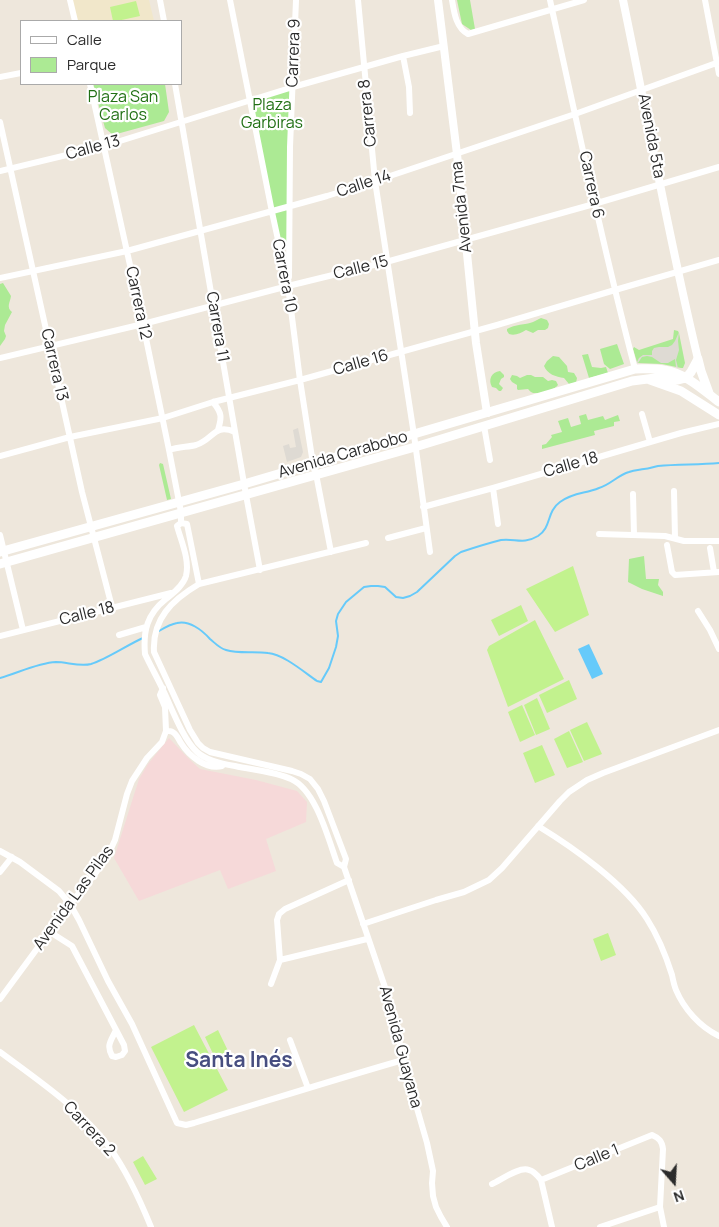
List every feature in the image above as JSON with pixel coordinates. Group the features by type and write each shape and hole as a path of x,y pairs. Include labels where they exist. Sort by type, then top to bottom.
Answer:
{"main road":[{"path":"686,378 698,359"},
{"path":"698,359 710,396"},
{"name":"Avenida Carabobo","path":"2,551 244,484 635,369 652,368 675,372 719,402"},
{"name":"Avenida Carabobo","path":"3,563 415,447 624,383 663,377 678,380 686,378"},
{"path":"648,379 681,391 719,415"},
{"path":"488,413 498,422"}],"street":[{"path":"70,0 75,20"},
{"path":"160,0 164,20"},
{"name":"Carrera 10","path":"230,0 288,286 313,464 331,552"},
{"name":"Carrera 9","path":"288,286 290,147 296,0"},
{"name":"Carrera 8","path":"358,0 375,181 430,552"},
{"name":"Avenida 7ma","path":"438,0 457,154 480,374 488,413"},
{"path":"452,0 458,24 463,32 468,34 584,0"},
{"name":"Carrera 6","path":"550,0 594,204 635,369"},
{"name":"Avenida 5ta","path":"623,0 677,272 698,359"},
{"path":"705,0 719,74"},
{"name":"Calle 13","path":"0,171 104,146 293,87 444,46"},
{"path":"403,56 409,86 410,113"},
{"name":"Calle 14","path":"0,278 127,251 272,212 457,154 718,63"},
{"path":"0,77 20,73"},
{"name":"Carrera 12","path":"90,85 163,418 181,512 181,522 177,526 184,551 186,575 183,582 174,592"},
{"name":"Carrera 11","path":"174,85 260,570"},
{"name":"Carrera 13","path":"0,122 90,526 112,607"},
{"name":"Calle 15","path":"0,358 143,324 386,262 719,167"},
{"name":"Calle 16","path":"0,456 70,438 163,418 213,402 300,380 551,310 719,260"},
{"path":"169,450 205,441 218,430 221,414 213,402"},
{"path":"642,414 650,442"},
{"name":"Calle 18","path":"423,506 719,424"},
{"path":"484,426 490,460"},
{"path":"218,430 227,429 235,432"},
{"path":"492,488 498,524"},
{"path":"674,491 675,538"},
{"path":"633,494 634,535"},
{"name":"Carrera 12","path":"181,522 186,524 198,584"},
{"path":"388,538 426,528"},
{"path":"599,534 665,536 684,541 719,541"},
{"path":"0,535 3,563 23,630"},
{"path":"198,584 366,543"},
{"path":"667,545 672,572 675,575 716,572 710,548"},
{"name":"Avenida Guayana","path":"198,584 165,612 156,630 154,639 154,652 165,687 184,734 196,751 207,759 290,778 298,783 311,798 337,863 344,867"},
{"path":"119,635 145,630 155,611 174,592"},
{"name":"Calle 18","path":"0,636 174,592"},
{"path":"698,611 719,649"},
{"name":"Avenida Guayana","path":"145,630 145,654 194,738 203,748 218,754 302,774 310,779 318,789 346,859 344,867 392,1010 403,1060 427,1143 433,1171 433,1196 440,1217 448,1227"},
{"path":"165,687 160,695 165,707 166,731 174,733 186,750 196,759 218,767 226,764"},
{"path":"363,924 464,892 489,880 502,868 560,800 587,780 719,730"},
{"name":"Avenida Las Pilas","path":"0,999 70,904 86,887 108,855 115,840 132,781 152,751 162,742 166,731"},
{"path":"538,826 563,841 608,876 632,899 647,920 661,947 682,1002 706,1029 719,1036"},
{"path":"0,851 12,857 59,891 70,904 108,981 132,1024 178,1123 186,1125 194,1123 403,1060"},
{"path":"0,872 12,857"},
{"path":"271,984 280,960 279,914 285,909 349,880"},
{"path":"50,932 72,946 116,1030"},
{"path":"280,960 368,939"},
{"path":"290,1040 308,1088"},
{"name":"Carrera 2","path":"0,1052 77,1111 110,1148 140,1199 151,1227"},
{"name":"Calle 1","path":"541,1180 652,1135 658,1138 663,1148 660,1207"},
{"path":"492,1184 524,1169 530,1170 541,1180 552,1227"},
{"path":"600,1227 660,1207 664,1227"}],"shaded area":[{"path":"72,0 149,0 154,20 77,20"},
{"path":"679,332 679,350 676,360 678,368 676,367 675,359 668,363 661,363 647,356 642,357 637,362 643,355 652,355 654,348 672,345"},
{"path":"298,428 303,452 301,457 287,462 283,446 289,444 290,448 296,447 293,430"},
{"path":"169,738 200,769 256,780 297,791 307,802 306,822 266,839 276,871 228,889 220,870 139,901 114,858 139,779 148,764"}],"green space":[{"path":"457,0 470,0 475,29 471,30 462,24"},
{"path":"136,1 140,16 113,20 110,7"},
{"name":"Plaza San Carlos","path":"93,85 165,85 169,112 164,121 113,135 105,128"},
{"name":"Plaza Garbiras","path":"293,87 290,242 279,244 249,100"},
{"path":"3,283 11,296 9,307 12,312 5,325 5,339 0,346 0,284"},
{"path":"541,318 547,320 549,324 545,330 538,330 533,333 526,330 513,335 507,331 510,327 534,322"},
{"path":"674,330 679,333 685,363 683,368 637,362 634,347 639,350 673,339"},
{"path":"617,344 624,364 610,369 604,364 600,349"},
{"path":"588,354 592,367 606,367 608,373 589,378 582,355"},
{"path":"553,356 559,357 567,366 568,372 574,373 577,378 576,383 569,384 564,378 555,376 547,371 544,366"},
{"path":"500,371 504,377 499,384 503,388 499,391 492,387 490,379 494,373"},
{"path":"512,375 520,378 527,375 543,377 548,381 556,381 558,385 551,390 541,393 532,393 528,389 518,390 517,385 510,379"},
{"path":"586,414 588,420 603,416 605,420 618,415 620,421 614,422 614,426 594,431 595,435 542,449 542,445 546,444 552,437 551,435 562,432 558,421 568,418 571,427 581,424 579,416"},
{"path":"160,463 163,464 171,499 167,500 159,465"},
{"path":"644,556 646,579 659,579 658,585 663,592 663,596 628,582 629,559"},
{"path":"573,566 589,615 555,632 526,589"},
{"path":"521,605 528,621 499,636 491,620"},
{"path":"535,620 564,679 508,707 487,650 489,646"},
{"path":"569,680 577,699 547,713 539,695"},
{"path":"537,698 550,729 536,735 524,705"},
{"path":"522,705 535,735 520,742 508,712"},
{"path":"587,722 602,754 584,761 570,730"},
{"path":"569,731 583,762 567,768 554,739"},
{"path":"542,745 555,775 535,783 523,753"},
{"path":"608,933 616,955 601,961 593,939"},
{"path":"194,1025 228,1090 184,1112 151,1047"},
{"path":"218,1030 229,1053 216,1060 205,1037"},
{"path":"143,1156 157,1179 145,1185 133,1162"}],"water":[{"path":"589,644 603,674 592,679 578,649"}],"waterway":[{"path":"159,631 177,623 191,624 224,649 236,652 274,654 321,682 329,668 336,647 338,636 336,621 338,614 346,602 364,587 385,587 396,597 410,596 417,592 461,552 501,540 523,541 538,536 545,528 556,506 570,496 603,487 621,475 633,471 658,466 719,463"},
{"path":"0,678 49,663 91,664 143,638"}],"district":[{"name":"Santa Inés","path":"239,1061"}]}
